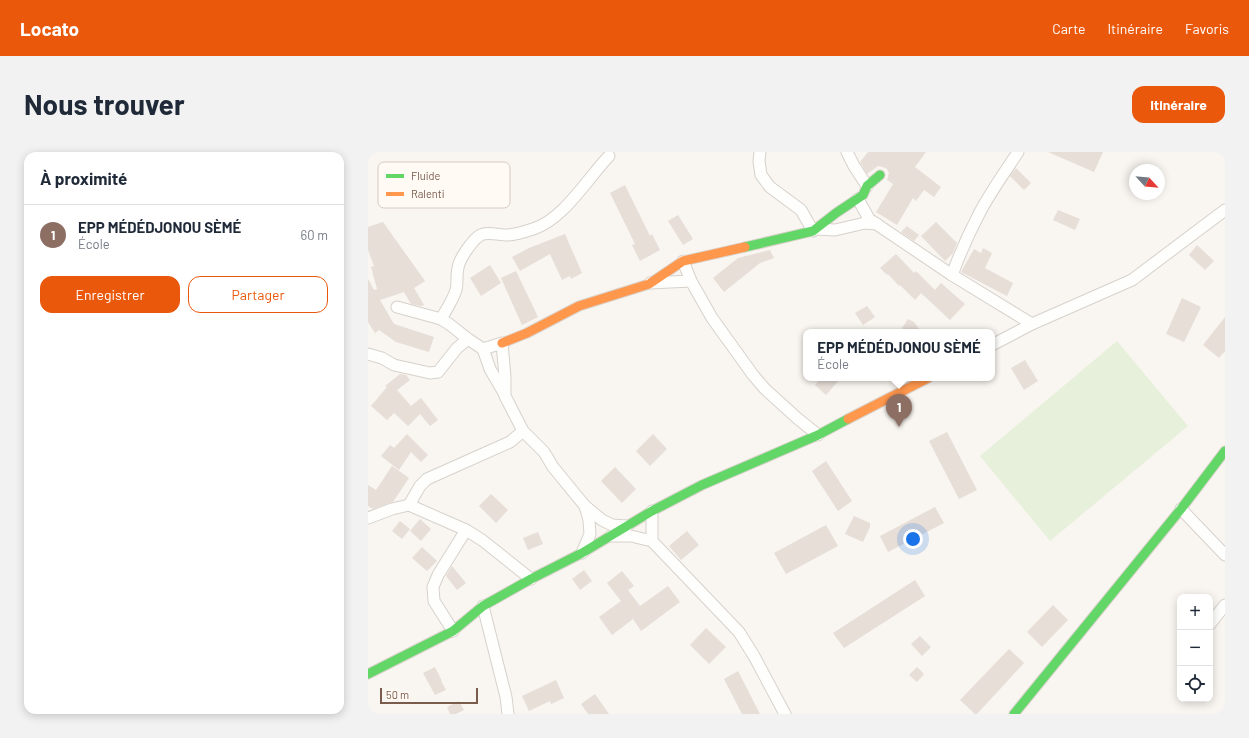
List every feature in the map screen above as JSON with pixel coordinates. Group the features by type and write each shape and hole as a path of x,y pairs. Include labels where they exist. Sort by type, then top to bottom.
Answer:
{"street":[{"path":"760,152 761,175 770,187 801,210 814,230"},
{"path":"847,152 866,186"},
{"path":"952,275 962,248 980,212 992,190 1018,152"},
{"path":"441,319 455,291 459,263 480,235 516,234 540,226 566,206 609,156"},
{"path":"814,230 863,195 866,186 880,175"},
{"path":"858,199 870,219 952,275 1032,324"},
{"path":"995,343 1032,324 1132,280 1225,210"},
{"path":"649,284 683,261 814,230 835,230 865,223 877,224"},
{"path":"683,261 691,282 712,318 753,375 765,389 818,435"},
{"path":"484,349 527,333 579,306 649,284 691,282"},
{"path":"397,306 441,319 484,349 490,369 506,396 523,431 544,452 553,467 585,506 602,520 612,525 628,526"},
{"path":"368,354 382,358 394,365 430,373 438,372 457,348 468,339"},
{"path":"502,343 506,396"},
{"path":"368,674 453,631 483,606 582,553 652,511 702,485 818,435 922,381"},
{"path":"410,504 420,486 427,479 510,442 523,431"},
{"path":"1014,714 1181,509 1225,451"},
{"path":"368,518 410,504 466,530 482,540 531,579"},
{"path":"582,553 590,534 589,520 585,506"},
{"path":"1181,509 1225,554"},
{"path":"652,511 652,541"},
{"path":"453,631 434,601 434,587 438,575 466,530"},
{"path":"611,536 632,536 652,541 739,632 754,656 785,714"},
{"path":"1213,620 1225,605"},
{"path":"483,606 506,697 508,714"}],"green space":[{"path":"1117,341 1188,426 1050,541 980,456"}],"building":[{"path":"868,152 926,152 915,167 941,187 934,197 924,190 916,201 913,198 897,225 876,212 893,184 887,180 889,173 887,169 883,167 878,166 867,174 860,162"},
{"path":"1048,152 1103,152 1094,172"},
{"path":"1016,168 1031,183 1024,190 1010,176"},
{"path":"625,185 650,236 652,234 660,250 640,261 632,245 635,244 610,193"},
{"path":"1058,210 1080,219 1075,230 1053,220"},
{"path":"678,215 693,239 683,245 668,221"},
{"path":"383,222 425,281 414,288 424,305 421,306 411,304 404,292 380,300 394,324 434,337 429,352 396,342 379,330 375,333 368,322 368,279 374,290 377,289 371,267 374,266 368,250 368,227"},
{"path":"936,222 957,243 953,253 945,261 921,236"},
{"path":"907,226 919,235 914,241 901,232"},
{"path":"565,234 582,273 571,279 570,276 562,280 550,254 520,271 512,257 529,248"},
{"path":"1197,245 1214,261 1205,270 1189,255"},
{"path":"983,248 992,253 985,268 1013,283 1007,296 961,272 974,249 981,253"},
{"path":"770,250 774,258 760,263 724,292 713,278 738,258"},
{"path":"896,254 914,273 916,271 935,290 941,283 965,304 950,320 921,293 915,300 880,268"},
{"path":"490,265 501,283 481,296 470,278"},
{"path":"516,271 538,317 522,325 501,278"},
{"path":"1182,298 1201,307 1184,342 1166,334"},
{"path":"867,306 875,317 863,325 855,313"},
{"path":"1225,317 1225,351 1219,358 1203,345"},
{"path":"908,319 914,322 919,329 903,329 902,328"},
{"path":"1025,360 1038,381 1024,390 1011,368"},
{"path":"400,374 406,375 410,380 397,390 411,406 421,398 438,420 430,426 420,414 408,426 394,413 387,420 371,406 387,387 385,386"},
{"path":"818,381 838,381 826,395 815,385"},
{"path":"947,432 977,490 959,499 929,441"},
{"path":"407,434 428,455 421,462 411,452 399,470 381,456 390,445 394,448"},
{"path":"653,434 667,449 650,466 636,451"},
{"path":"826,461 852,501 838,511 812,471"},
{"path":"392,466 409,478 393,502 373,509 368,506 368,485 376,490"},
{"path":"615,467 636,489 622,503 601,481"},
{"path":"491,494 508,510 496,523 479,506"},
{"path":"935,507 944,523 888,552 880,536"},
{"path":"854,516 870,523 870,527 863,542 845,534"},
{"path":"420,519 431,529 421,541 410,531"},
{"path":"400,521 410,529 402,539 392,531"},
{"path":"826,525 838,546 786,574 774,553"},
{"path":"687,531 699,545 681,560 669,546"},
{"path":"538,532 543,544 528,550 523,538"},
{"path":"422,547 437,561 427,571 412,558"},
{"path":"452,566 466,583 457,590 446,576"},
{"path":"584,570 592,581 580,590 572,579"},
{"path":"622,571 634,586 628,590 640,606 668,586 680,602 641,631 633,619 612,635 599,617 621,601 607,583"},
{"path":"915,580 925,596 844,648 833,633"},
{"path":"1053,605 1068,620 1042,647 1027,632"},
{"path":"706,628 726,647 709,664 690,645"},
{"path":"920,636 931,647 922,656 911,644"},
{"path":"1009,649 1024,663 977,714 975,714 960,700"},
{"path":"435,667 446,690 435,695 423,673"},
{"path":"917,667 924,674 917,682 909,675"},
{"path":"738,671 760,714 742,714 724,679"},
{"path":"556,680 564,698 551,704 550,701 529,711 522,696"},
{"path":"595,694 609,714 588,714 581,704"},
{"path":"459,701 464,710 456,714 450,714 447,707"}],"traffic: fast":[{"path":"745,247 813,231 863,195 867,186 880,175"},
{"path":"368,674 453,631 483,606 582,553 652,511 702,485 818,435 848,419"},
{"path":"1014,714 1181,509 1225,451"}],"traffic: slow":[{"path":"502,343 527,333 579,306 649,284 683,261 745,247"},
{"path":"848,419 922,381"}],"place":[{"name":"EPP MÉDÉDJONOU SÈMÉ","path":"899,427"}]}
